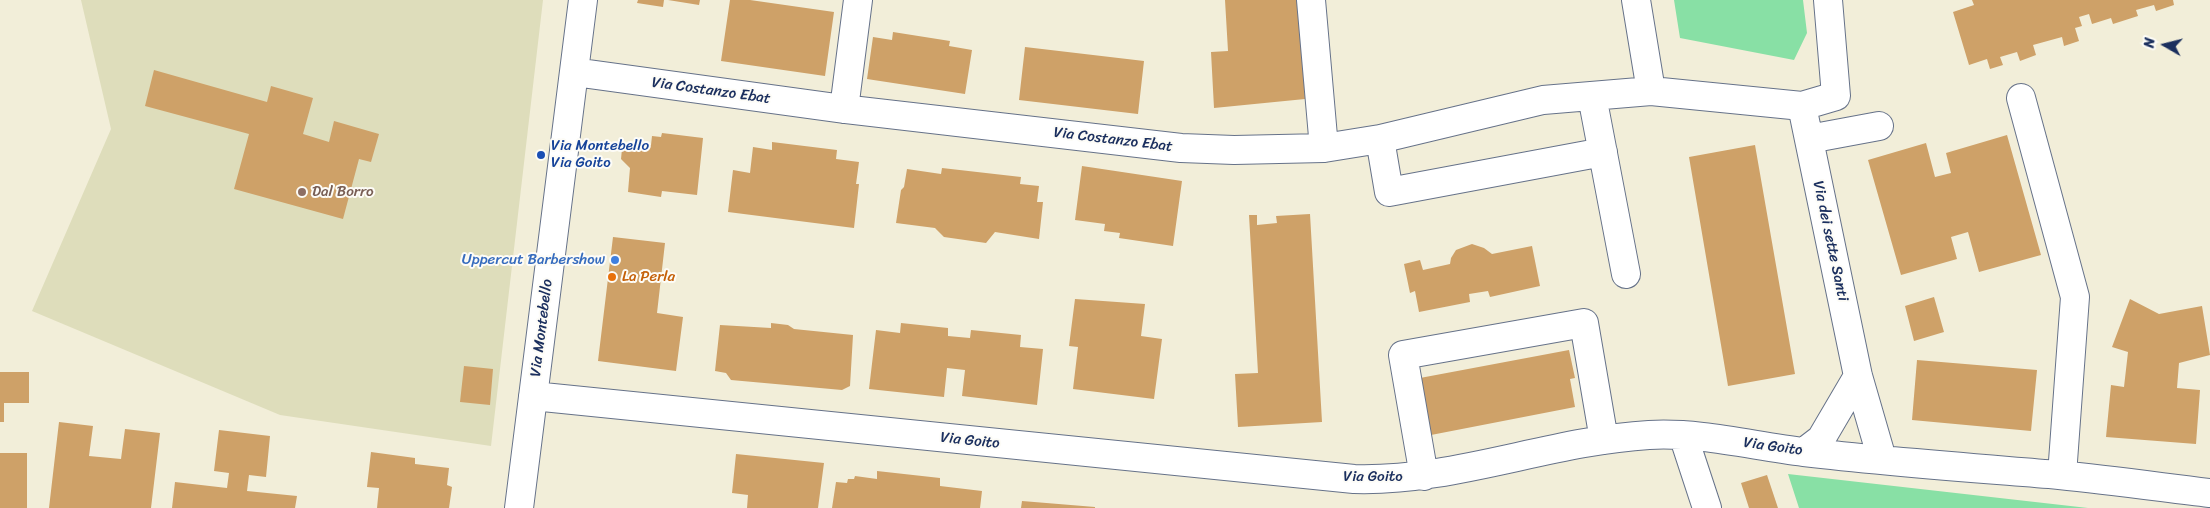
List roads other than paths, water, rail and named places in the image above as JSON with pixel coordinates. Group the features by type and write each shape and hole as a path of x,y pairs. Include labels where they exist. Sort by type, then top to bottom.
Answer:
{"street":[{"name":"Via Montebello","path":"519,508 583,0"},
{"path":"844,109 858,0"},
{"path":"1311,0 1324,148"},
{"path":"1636,0 1651,91 1802,106 1836,96 1829,6"},
{"name":"Via Costanzo Ebat","path":"574,72 844,109 1181,148 1234,150 1324,148 1380,139 1543,100 1651,91"},
{"path":"1592,96 1626,274"},
{"path":"2021,98 2075,298 2062,476"},
{"name":"Via dei sette Santi","path":"1802,106 1858,376 1882,459"},
{"path":"1809,139 1878,126"},
{"path":"1380,139 1389,192 1603,152"},
{"path":"1424,476 1402,355 1584,323 1604,440"},
{"path":"1804,452 1821,439 1858,376"},
{"name":"Via Goito","path":"533,396 1354,479 1386,480 1424,476 1604,440 1647,429 1804,452 2210,492"},
{"path":"1683,435 1707,508"}],"place":[{"name":"Via Montebello Via Goito","path":"541,155"},
{"name":"Dal Borro","path":"302,192"},
{"name":"Uppercut Barbershow","path":"615,260"},
{"name":"La Perla","path":"612,277"}]}
